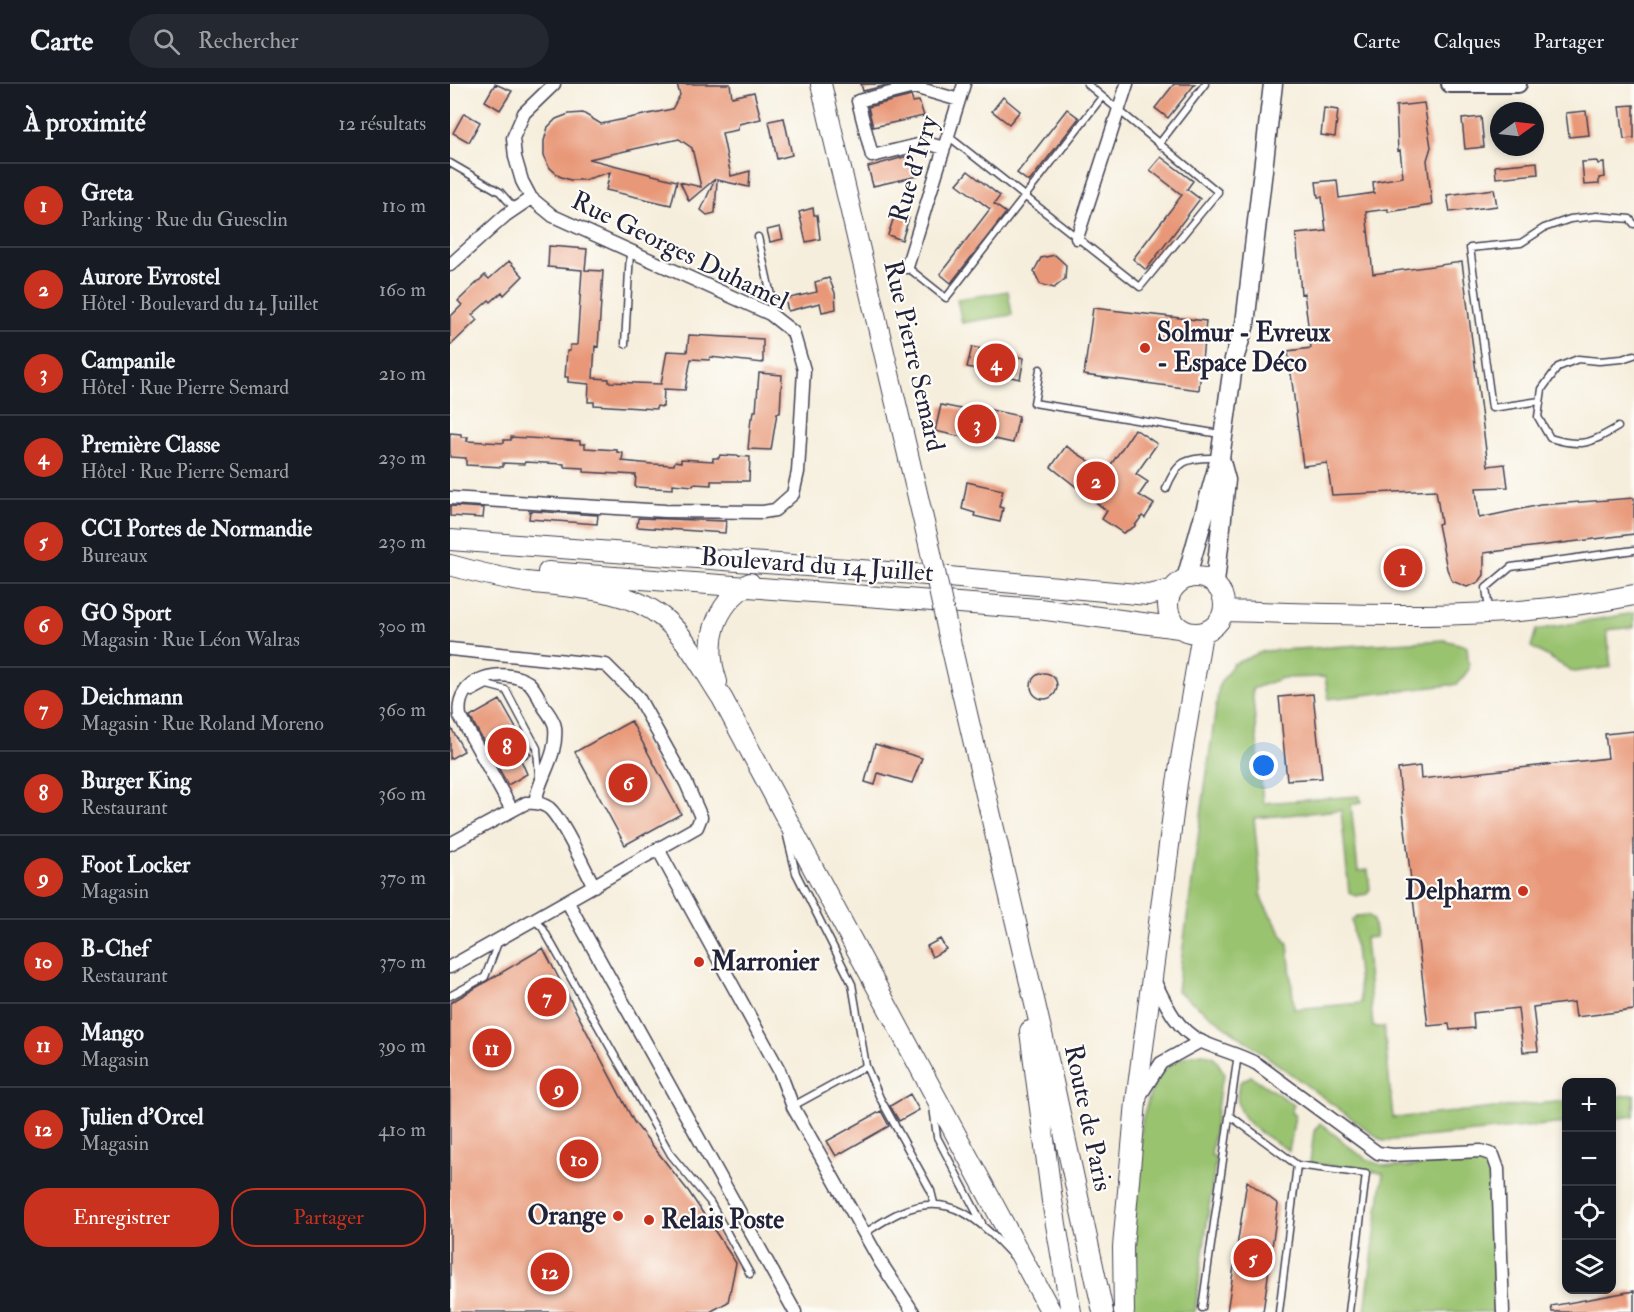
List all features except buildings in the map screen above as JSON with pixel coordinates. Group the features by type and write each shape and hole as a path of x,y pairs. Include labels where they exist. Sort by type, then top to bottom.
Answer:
{"main road":[{"name":"Rue Pierre Semard","path":"821,84 950,640"},
{"path":"1179,585 1201,577 1215,584 1223,596 1224,611 1217,625 1202,633 1194,634 1179,628 1169,614 1169,598 1179,585 1220,458 1234,358 1245,324 1273,84"},
{"path":"1215,584 1226,480 1220,458"},
{"name":"Boulevard du 14 Juillet","path":"450,540 915,574 1148,595 1179,585"},
{"path":"450,565 483,574 604,592 646,607 663,618 678,634 722,698 1051,1312"},
{"name":"Boulevard du 14 Juillet","path":"450,565 1039,609 1179,628"},
{"path":"722,698 711,658 710,640 716,619 728,600 743,588 767,576 789,575 882,582 915,574"},
{"path":"1224,611 1418,616 1567,606 1634,595"},
{"path":"1124,1312 1123,1247 1136,1102 1178,783 1202,633"},
{"name":"Route de Paris","path":"950,640 1103,1312"},
{"name":"Route de Paris","path":"1018,936 1052,1202 1071,1312"}],"street":[{"path":"450,265 531,198 515,157 513,138 524,113 554,84"},
{"name":"Rue d'Ivry","path":"907,267 964,84"},
{"path":"1077,238 1127,84"},
{"path":"1450,84 1518,84"},
{"path":"946,142 926,143 872,156 858,101 914,87 959,100"},
{"name":"Rue Georges Duhamel","path":"450,498 665,511 763,512 775,510 793,494 798,472 804,370 793,332 770,314 553,216 531,198"},
{"path":"450,649 606,664 638,697 700,810 700,823 450,967"},
{"path":"510,675 521,656"},
{"path":"512,810 460,716 458,704 461,694 475,681 510,675 531,684 555,724 555,753 538,788 535,802"},
{"path":"450,844 526,803 535,802 551,811 594,886"},
{"path":"658,849 779,1070 793,1107 864,1234 913,1312"},
{"path":"567,901 793,1311"},
{"path":"1154,978 1170,1013 1200,1041 1238,1053 1378,1153 1393,1155 1481,1151 1493,1155 1498,1169 1503,1312"},
{"path":"1136,1102 1161,1063 1200,1041"}],"lane":[{"path":"946,142 1026,198 1140,287 1218,192 1088,84"},
{"path":"1159,144 1205,84"},
{"path":"907,267 946,298 1026,198 1102,97"},
{"path":"450,164 500,192 515,209"},
{"path":"1540,401 1492,408 1470,248 1521,243 1544,228 1570,219 1598,216 1629,219 1634,224"},
{"path":"758,237 772,300 770,314"},
{"path":"626,344 630,252"},
{"path":"1618,427 1591,444 1567,443 1550,438 1538,417 1542,389 1558,367 1578,358 1599,361 1622,359 1634,355"},
{"path":"1040,369 1034,403 1224,435"},
{"path":"1166,489 1178,466 1189,459 1220,458"},
{"path":"1489,613 1486,588 1511,567 1634,550"},
{"path":"489,769 487,756 465,718 462,706 476,689 497,686 506,690 537,748 540,763 538,788"},
{"path":"780,805 796,873 852,984 866,1066 880,1098 931,1191 933,1203"},
{"path":"534,920 542,927 671,1155 710,1202 750,1274"},
{"path":"450,996 484,977 499,940"},
{"path":"1202,1308 1238,1053"},
{"path":"793,1107 866,1066"},
{"path":"931,1088 937,1137 983,1224 1032,1278"},
{"path":"1229,1115 1298,1165 1366,1174 1349,1312"},
{"path":"1279,1312 1298,1165"},
{"path":"864,1234 901,1212 933,1203 953,1207 983,1224"}],"green space":[{"path":"1008,291 1012,315 962,323 957,299"},
{"path":"1634,613 1634,627 1607,630 1611,667 1574,672 1531,647 1536,630"},
{"path":"1444,640 1467,646 1469,669 1458,684 1329,699 1325,677 1282,678 1252,689 1263,803 1359,796 1362,802 1351,804 1358,871 1368,870 1370,889 1367,894 1355,896 1349,892 1341,810 1254,818 1262,901 1288,944 1294,1009 1361,1003 1352,920 1357,916 1368,915 1373,919 1376,937 1365,938 1373,1027 1384,1027 1393,1118 1562,1101 1562,1123 1383,1141 1177,991 1219,685 1233,664 1264,651"},
{"path":"1203,1053 1214,1057 1225,1074 1220,1087 1211,1155 1216,1157 1195,1312 1129,1312 1128,1290 1142,1121 1154,1085 1167,1067 1177,1060"},
{"path":"1251,1076 1294,1105 1291,1112 1295,1116 1289,1151 1259,1131 1243,1116 1237,1095 1240,1082"},
{"path":"1634,1094 1634,1116 1616,1118 1616,1096"},
{"path":"1320,1123 1357,1153 1382,1165 1403,1167 1466,1158 1475,1160 1488,1170 1492,1187 1494,1312 1365,1312 1383,1173 1310,1163 1314,1131"}],"place":[{"name":"Solmur - Evreux - Espace Déco","path":"1145,348"},
{"name":"Première Classe","path":"996,363"},
{"name":"Campanile","path":"977,424"},
{"name":"Aurore Evrostel","path":"1096,481"},
{"name":"Greta","path":"1403,568"},
{"name":"Burger King","path":"507,747"},
{"name":"GO Sport","path":"628,783"},
{"name":"Delpharm","path":"1523,891"},
{"name":"Marronier","path":"699,962"},
{"name":"Deichmann","path":"547,997"},
{"name":"Mango","path":"492,1048"},
{"name":"Foot Locker","path":"559,1088"},
{"name":"B-Chef","path":"579,1159"},
{"name":"Orange","path":"618,1216"},
{"name":"Relais Poste","path":"649,1220"},
{"name":"CCI Portes de Normandie","path":"1253,1258"},
{"name":"Julien d'Orcel","path":"550,1272"}]}
